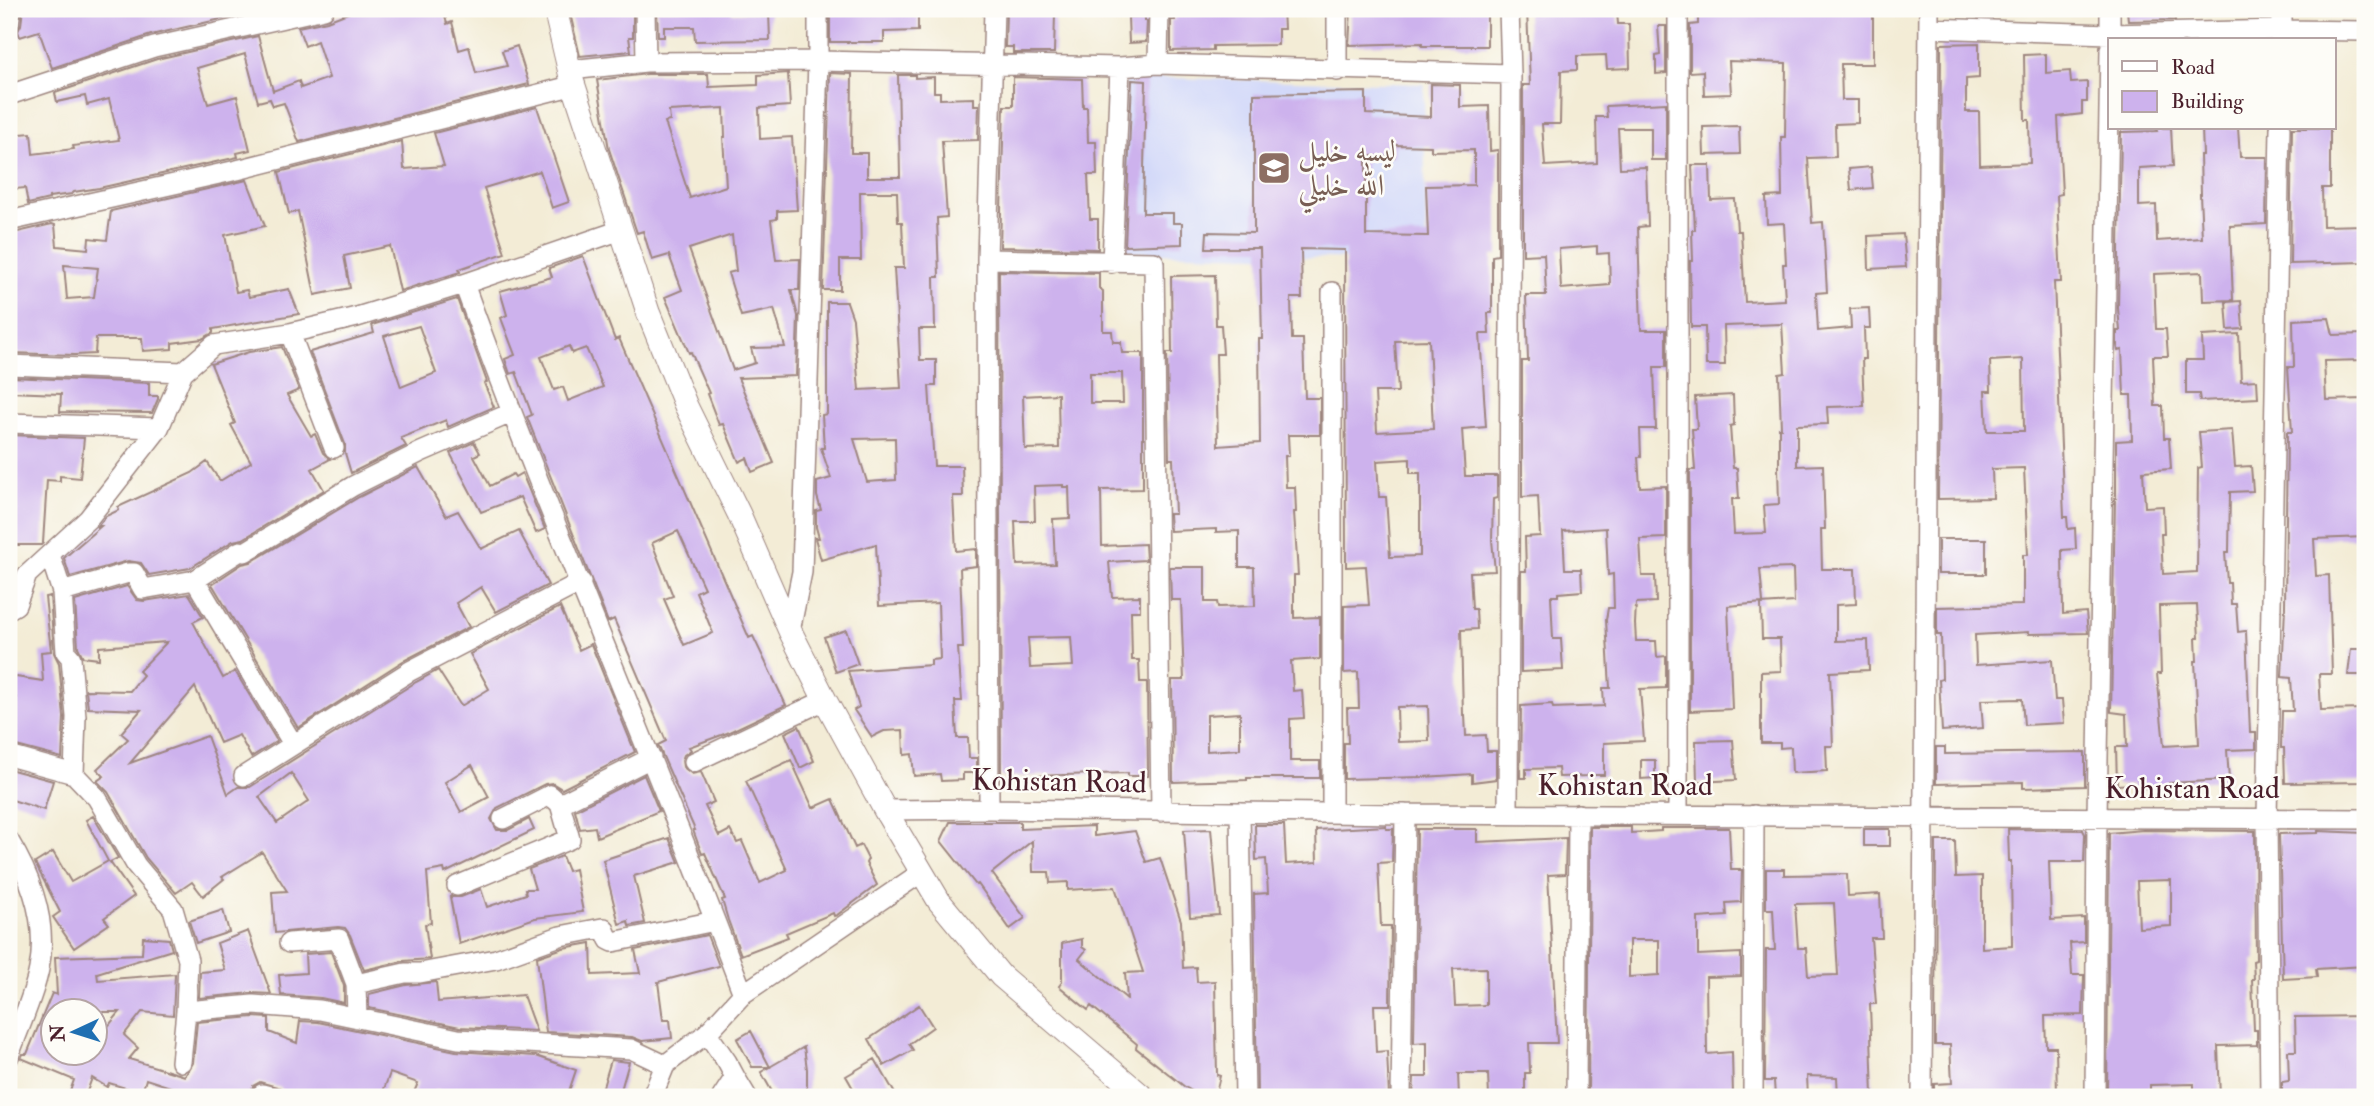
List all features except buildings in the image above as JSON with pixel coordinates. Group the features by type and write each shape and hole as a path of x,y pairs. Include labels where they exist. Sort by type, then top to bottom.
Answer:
{"main road":[{"path":"555,9 572,77 648,312 686,407 739,514 790,631 825,701 939,901 1001,976 1143,1097"}],"street":[{"path":"9,23 11,9"},
{"path":"9,95 154,47 324,9"},
{"path":"645,9 646,62"},
{"path":"790,631 802,572 818,9"},
{"path":"989,809 987,259 994,9"},
{"path":"1158,64 1159,9"},
{"path":"1337,9 1337,71"},
{"path":"1508,814 1509,9"},
{"path":"1678,9 1678,815"},
{"path":"2110,9 2110,38"},
{"path":"2282,9 2282,35"},
{"path":"1922,1097 1930,19 2108,41"},
{"path":"2196,38 2365,31"},
{"path":"9,222 237,170 572,77 646,62 818,61 1120,67 1158,64 1511,74"},
{"path":"1112,263 1120,67"},
{"path":"2095,1097 2109,130"},
{"path":"2270,1097 2267,818 2280,130"},
{"path":"9,609 16,605 27,575 88,519 159,428 183,372 214,345 290,333 357,317 464,284 621,230"},
{"path":"987,259 1154,262 1161,812"},
{"path":"464,284 510,413 581,582 743,994"},
{"path":"1332,292 1332,813"},
{"path":"290,333 334,448"},
{"path":"9,365 183,372"},
{"path":"62,592 128,573 134,573 143,589 195,580 353,486 421,452 510,413"},
{"path":"9,423 159,428"},
{"path":"50,555 62,592 66,652 71,658 76,717 74,774"},
{"path":"195,580 293,744"},
{"path":"244,776 410,671 581,582"},
{"path":"694,762 825,701"},
{"path":"9,756 74,774 97,798 136,865 173,909 188,960 181,1062"},
{"path":"560,804 651,758"},
{"path":"457,886 570,839 560,804 551,795 503,819"},
{"name":"Kohistan Road","path":"885,810 2365,819"},
{"path":"1240,812 1245,1097"},
{"path":"1401,1097 1405,814"},
{"path":"1576,1097 1578,814"},
{"path":"1753,1097 1754,815"},
{"path":"9,841 25,867 43,928 39,970 9,1056"},
{"path":"652,1097 665,1065 707,1033 743,994 922,872"},
{"path":"356,984 405,973 421,973 496,959 560,936 602,928 613,942 716,920"},
{"path":"289,943 339,939 356,984 357,1018"},
{"path":"186,1011 253,1005 320,1010 458,1039 631,1049 665,1065"},
{"path":"707,1033 747,1097"},
{"path":"722,1097 735,1077"}],"shaded area":[{"name":"ليسه خليل الله خليلي","path":"1126,77 1424,84 1426,261 1122,252"}],"place":[{"name":"ليسه خليل الله خليلي","path":"1274,168"}]}
